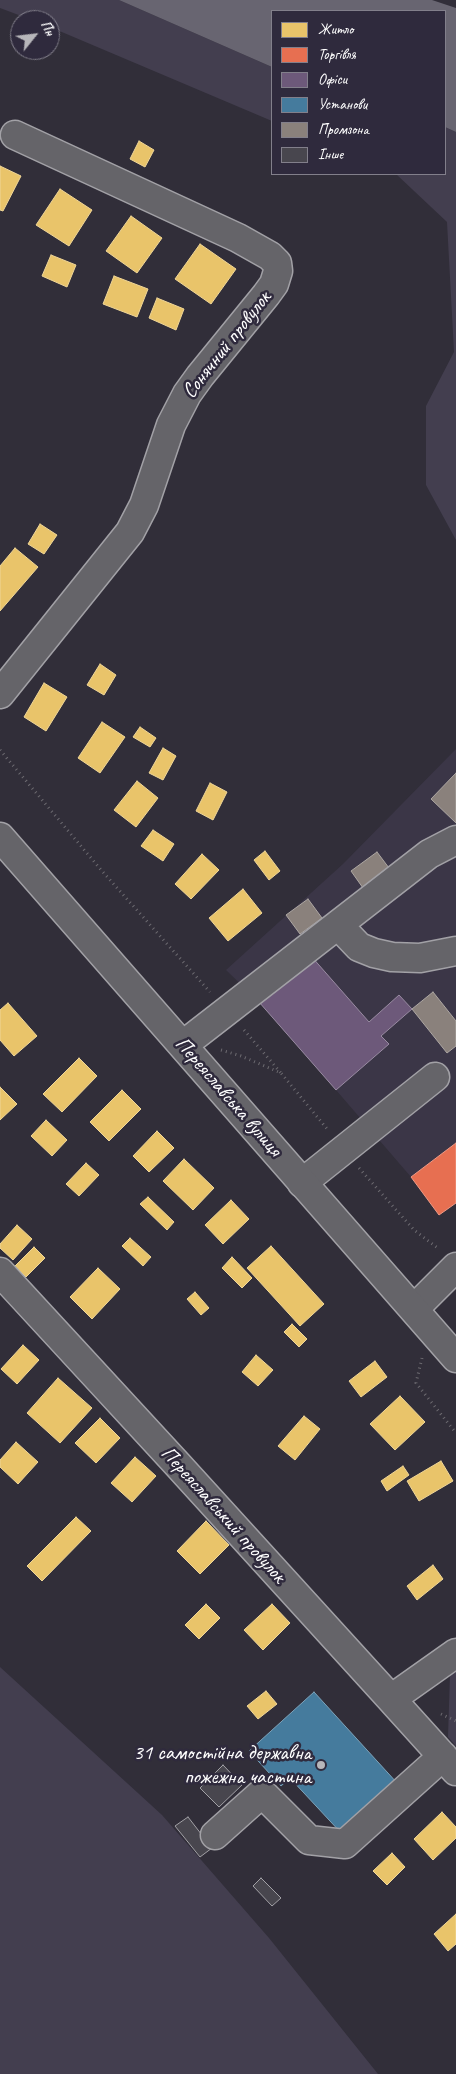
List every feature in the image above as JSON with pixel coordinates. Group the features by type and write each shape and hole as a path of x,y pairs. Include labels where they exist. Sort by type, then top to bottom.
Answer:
{"street":[{"name":"Сонячний провулок","path":"0,694 130,532 144,505 171,425 186,394 266,295 274,284 278,271 277,264 270,256 238,238 15,135"},
{"name":"Переяславська вулиця","path":"0,837 302,1184 414,1309 453,1349"},
{"path":"183,1045 430,854 456,840"},
{"path":"338,926 359,947 392,957 420,958 456,952"},
{"path":"302,1184 435,1077"},
{"path":"414,1309 456,1267"},
{"name":"Переяславський провулок","path":"5,1287 449,1764"},
{"path":"391,1700 456,1652"},
{"path":"216,1835 262,1793 309,1840 345,1844 449,1764"}],"path":[{"path":"0,750 114,884 281,1073"},
{"path":"453,1349 422,1357 416,1383 456,1433"}],"shaded area":[{"path":"0,0 119,0 271,67 271,121 60,31 60,10 10,10 10,12 0,8"},
{"path":"119,0 432,0 456,8 456,132 446,127 446,10 271,10 271,67"},
{"path":"446,127 456,132 456,540 426,485 426,406 454,352 447,222 397,175 446,175"},
{"path":"456,749 456,1203 439,1215 411,1177 336,1090 259,1002 226,970 343,864"},
{"path":"0,1667 162,1815 269,1938 378,2074 0,2074"},
{"path":"456,1669 456,1746 448,1737 450,1674"}],"building: Житло":[{"path":"139,141 154,150 145,167 130,159"},
{"path":"0,166 21,176 3,211 0,210"},
{"path":"60,189 92,210 69,246 36,225"},
{"path":"131,216 162,238 137,273 106,251"},
{"path":"200,244 236,269 211,304 175,279"},
{"path":"51,255 76,265 67,287 42,276"},
{"path":"114,276 148,289 137,317 103,304"},
{"path":"157,298 184,309 176,330 149,318"},
{"path":"40,524 57,535 44,554 28,544"},
{"path":"15,548 38,567 0,611 0,566"},
{"path":"100,664 116,675 104,695 87,685"},
{"path":"44,683 67,697 46,731 24,717"},
{"path":"102,722 125,737 100,773 78,758"},
{"path":"140,727 156,738 150,747 133,737"},
{"path":"163,748 176,756 163,780 149,773"},
{"path":"137,781 158,798 136,827 114,810"},
{"path":"210,783 227,792 213,820 196,811"},
{"path":"153,830 174,844 163,861 141,846"},
{"path":"265,851 280,871 269,880 254,860"},
{"path":"202,854 219,870 191,899 175,884"},
{"path":"243,889 262,913 228,941 209,918"},
{"path":"8,1003 37,1036 14,1056 0,1040 0,1010"},
{"path":"79,1058 97,1076 62,1112 43,1094"},
{"path":"0,1087 17,1104 0,1120"},
{"path":"122,1090 141,1109 109,1141 90,1122"},
{"path":"46,1120 67,1140 52,1156 31,1136"},
{"path":"157,1131 174,1148 149,1172 133,1156"},
{"path":"184,1159 214,1188 193,1210 163,1181"},
{"path":"86,1163 99,1175 79,1196 66,1184"},
{"path":"148,1197 174,1222 167,1230 140,1204"},
{"path":"231,1200 249,1219 223,1244 205,1225"},
{"path":"17,1225 32,1239 13,1260 0,1248 0,1244"},
{"path":"130,1238 151,1257 143,1266 122,1246"},
{"path":"271,1246 324,1304 300,1326 247,1268"},
{"path":"34,1247 45,1258 26,1277 15,1266"},
{"path":"232,1257 252,1278 242,1288 222,1268"},
{"path":"98,1268 120,1289 92,1319 70,1297"},
{"path":"195,1292 209,1308 201,1315 187,1299"},
{"path":"292,1324 307,1339 299,1347 284,1332"},
{"path":"23,1345 39,1360 17,1384 1,1369"},
{"path":"256,1355 273,1370 258,1386 242,1372"},
{"path":"375,1361 387,1377 361,1397 349,1381"},
{"path":"58,1378 92,1408 60,1443 27,1413"},
{"path":"400,1396 425,1422 395,1450 370,1424"},
{"path":"304,1416 320,1429 295,1460 278,1446"},
{"path":"100,1418 120,1438 96,1463 75,1443"},
{"path":"16,1442 38,1462 18,1484 0,1467 0,1460"},
{"path":"135,1457 156,1476 132,1502 111,1483"},
{"path":"441,1461 453,1481 419,1501 407,1481"},
{"path":"403,1466 409,1475 387,1491 381,1481"},
{"path":"76,1517 91,1531 42,1581 27,1566"},
{"path":"206,1521 229,1545 200,1574 177,1551"},
{"path":"433,1565 443,1579 417,1600 407,1586"},
{"path":"206,1604 220,1618 199,1639 185,1625"},
{"path":"272,1604 290,1623 263,1650 244,1630"},
{"path":"266,1691 277,1704 258,1719 247,1706"},
{"path":"442,1812 456,1827 456,1838 433,1860 414,1839"},
{"path":"392,1853 405,1867 387,1885 373,1871"},
{"path":"456,1914 456,1944 448,1951 434,1934"}],"building: Торгівля":[{"path":"456,1143 456,1203 439,1215 411,1177"}],"building: Офіси":[{"path":"311,956 369,1022 399,995 412,1009 381,1036 389,1044 336,1090 259,1002"}],"building: Установи":[{"name":"31 самостійна державна пожежна частина","path":"314,1692 398,1784 343,1835 290,1778 281,1786 249,1751"}],"building: Промзона":[{"path":"456,773 456,823 431,799"},
{"path":"377,852 389,868 363,888 351,871"},
{"path":"308,899 322,918 300,934 286,915"},
{"path":"433,992 456,1021 456,1046 447,1053 412,1009"}],"building: Інше":[{"path":"223,1765 242,1785 219,1807 200,1788"},
{"path":"188,1817 212,1848 200,1857 175,1826"},
{"path":"261,1878 281,1898 272,1906 253,1886"}],"place":[{"name":"31 самостійна державна пожежна частина","path":"321,1765"}]}
